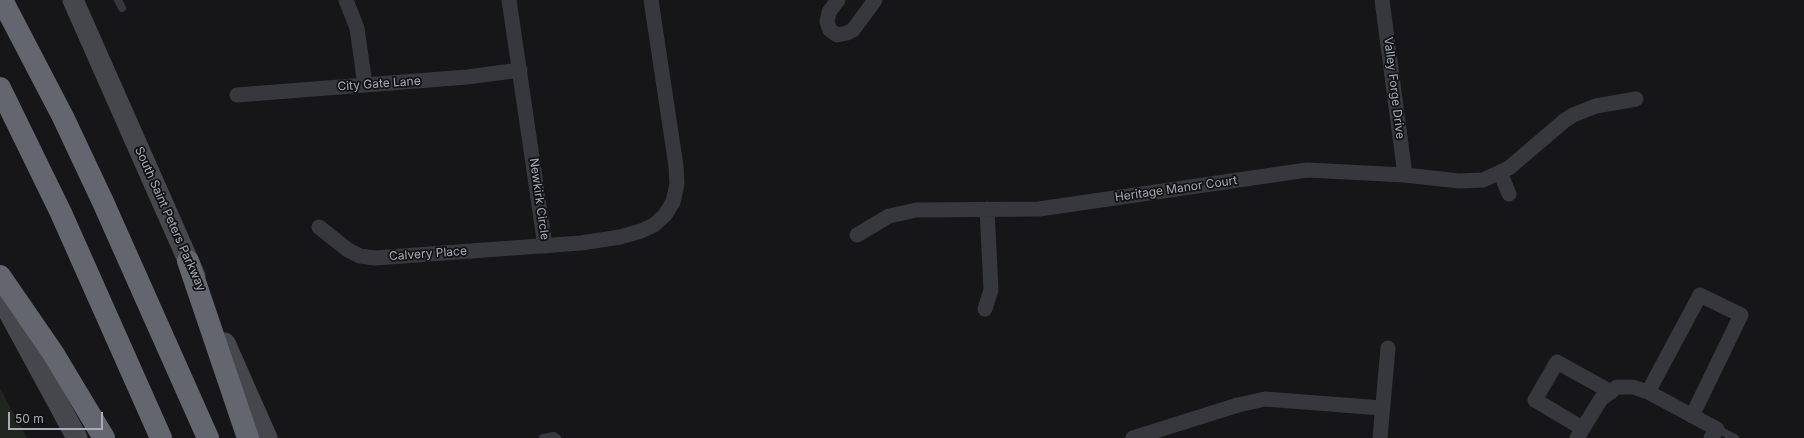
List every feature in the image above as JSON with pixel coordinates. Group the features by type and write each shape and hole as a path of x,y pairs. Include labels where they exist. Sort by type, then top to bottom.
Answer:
{"highway":[{"path":"2,0 63,117 104,202 208,438"},
{"path":"0,88 61,213 161,438"},
{"path":"188,261 248,438"},
{"path":"0,276 53,353 104,438"}],"main road":[{"name":"South Saint Peters Parkway","path":"73,0 266,438"},
{"path":"0,296 76,438"}],"street":[{"path":"346,0 357,28 366,85"},
{"name":"Newkirk Circle","path":"510,0 545,246 612,238 640,231 654,225 664,215 673,202 677,184 676,166 651,0"},
{"path":"838,0 829,12 827,22 830,30 837,35 853,30 875,0"},
{"name":"Valley Forge Drive","path":"1382,0 1405,175"},
{"name":"City Gate Lane","path":"237,95 466,77 520,70"},
{"name":"Heritage Manor Court","path":"857,235 889,216 916,210 1039,208 1307,170 1405,175 1459,181 1483,180 1509,168 1559,125 1573,115 1596,106 1636,99"},
{"path":"1500,172 1509,194"},
{"path":"985,309 991,290 987,209"},
{"name":"Calvery Place","path":"319,227 348,250 360,256 375,258 545,246"},
{"path":"1648,392 1700,295 1741,315 1692,416"},
{"path":"1380,438 1388,348"},
{"path":"1611,392 1558,362 1535,400 1579,433 1601,399 1611,392 1617,387 1633,387 1648,392 1692,416 1714,433"},
{"path":"1133,438 1238,405 1265,399 1382,408"}],"lane":[{"path":"1714,433 1734,438"},
{"path":"543,438 554,436 557,438"}],"shaded area":[{"path":"0,388 27,438 0,438"}]}
